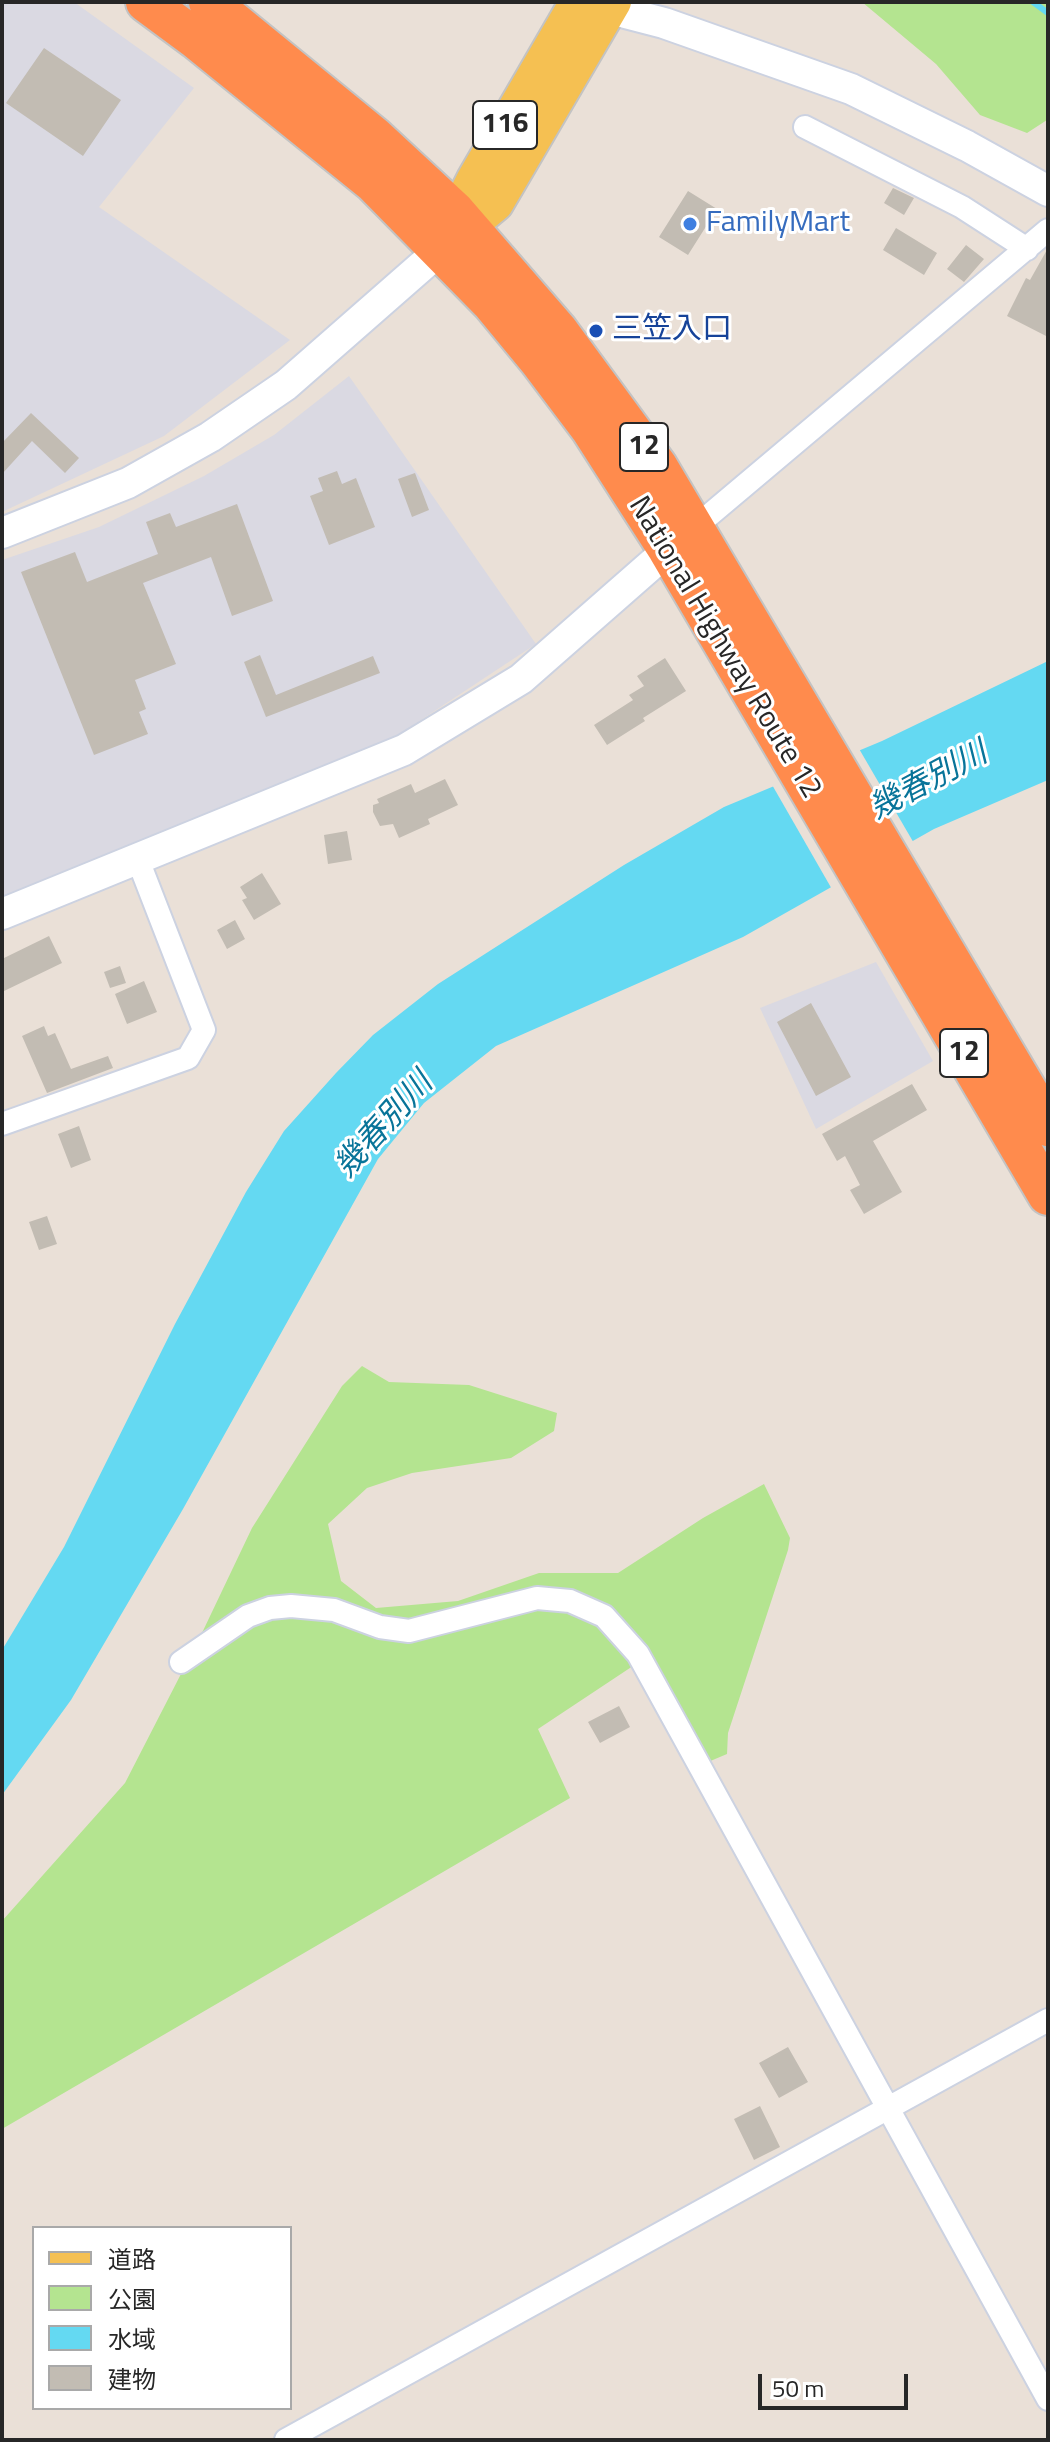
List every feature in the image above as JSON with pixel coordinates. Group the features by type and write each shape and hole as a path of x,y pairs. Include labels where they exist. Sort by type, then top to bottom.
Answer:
{"highway":[{"name":"National Highway Route 12","path":"146,2 374,183 492,303 681,538 896,902 1048,1195"},
{"name":"National Highway Route 12","path":"209,2 373,136 463,220 558,331 657,466 681,538"},
{"name":"National Highway Route 12","path":"896,902 1048,1126"}],"main road":[{"name":"116","path":"439,251 463,220 596,4"}],"street":[{"path":"596,4 664,23 851,89 967,146 1048,191"},
{"path":"805,127 962,207 1027,249"},
{"path":"2,914 404,750 521,679 681,538 1048,230"},
{"path":"2,533 128,483 210,437 286,385 439,251"},
{"path":"2,1124 188,1058 204,1030 138,860"},
{"path":"181,1662 248,1616 270,1608 291,1606 334,1610 380,1627 409,1631 537,1598 570,1601 604,1616 638,1654 1048,2399"},
{"path":"286,2440 1048,2020"}],"shaded area":[{"path":"2,2 74,2 194,88 99,207 290,340 164,436 2,512"},
{"path":"349,376 536,644 386,743 2,900 2,560 99,527 204,476 274,435"},
{"path":"876,962 933,1061 816,1129 760,1008"}],"green space":[{"path":"862,2 1048,2 1047,120 1027,133 980,115 936,64"},
{"path":"362,1366 389,1382 469,1385 557,1413 554,1431 511,1458 412,1473 367,1488 328,1524 341,1581 376,1608 458,1601 539,1573 618,1573 703,1518 764,1484 790,1538 728,1733 727,1754 708,1762 648,1656 538,1729 570,1798 2,2129 2,1921 125,1783 252,1528 342,1386"}],"water":[{"name":"幾春別川","path":"1048,661 1048,780 934,829 743,937 496,1046 424,1103 378,1159 183,1509 71,1700 2,1795 2,1650 64,1547 175,1324 246,1192 284,1131 336,1073 373,1035 438,984 624,865 724,807 882,741"}],"pier":[{"path":"858,747 915,845 833,891 771,783"}],"building":[{"path":"44,48 121,100 83,156 6,103"},
{"path":"893,188 914,198 904,215 884,203"},
{"path":"688,191 717,209 688,255 659,237"},
{"path":"896,228 937,253 924,275 883,250"},
{"path":"966,245 984,259 964,282 947,269"},
{"path":"1048,248 1048,337 1007,316 1026,278 1030,280"},
{"path":"31,413 79,458 65,473 32,441 2,474 2,443"},
{"path":"337,471 342,484 356,478 375,527 329,545 310,496 323,491 318,478"},
{"path":"415,473 429,510 412,517 398,479"},
{"path":"237,504 273,601 232,616 211,557 143,583 176,664 135,680 146,709 139,712 148,734 94,755 21,572 75,552 87,582 158,554 146,522 170,513 176,527"},
{"path":"260,655 276,695 373,656 380,673 266,717 244,662"},
{"path":"665,658 686,691 607,745 594,725 633,700 629,695 644,686 637,676"},
{"path":"445,779 458,805 428,819 430,824 399,838 393,824 380,826 373,812 373,805 379,803 377,799 411,784 415,793"},
{"path":"347,831 352,860 328,864 324,835"},
{"path":"262,873 281,904 254,920 242,900 247,898 240,887"},
{"path":"235,920 245,939 227,949 217,930"},
{"path":"49,936 62,963 2,992 2,959"},
{"path":"120,966 126,983 110,988 104,972"},
{"path":"144,981 157,1012 127,1024 115,994"},
{"path":"811,1003 851,1077 816,1096 777,1022"},
{"path":"44,1026 48,1036 55,1033 71,1069 108,1056 113,1068 47,1093 22,1036"},
{"path":"912,1084 927,1110 873,1141 902,1192 864,1214 850,1190 860,1185 845,1156 837,1161 822,1134"},
{"path":"79,1126 91,1160 71,1168 58,1134"},
{"path":"47,1216 57,1244 39,1250 29,1222"},
{"path":"619,1706 630,1727 600,1743 588,1722"},
{"path":"788,2047 808,2082 779,2098 759,2063"},
{"path":"760,2106 780,2147 754,2160 734,2119"}],"waterway":[{"path":"1033,2 1048,13"}],"place":[{"name":"FamilyMart","path":"690,224"},
{"name":"三笠入口","path":"596,331"}]}
